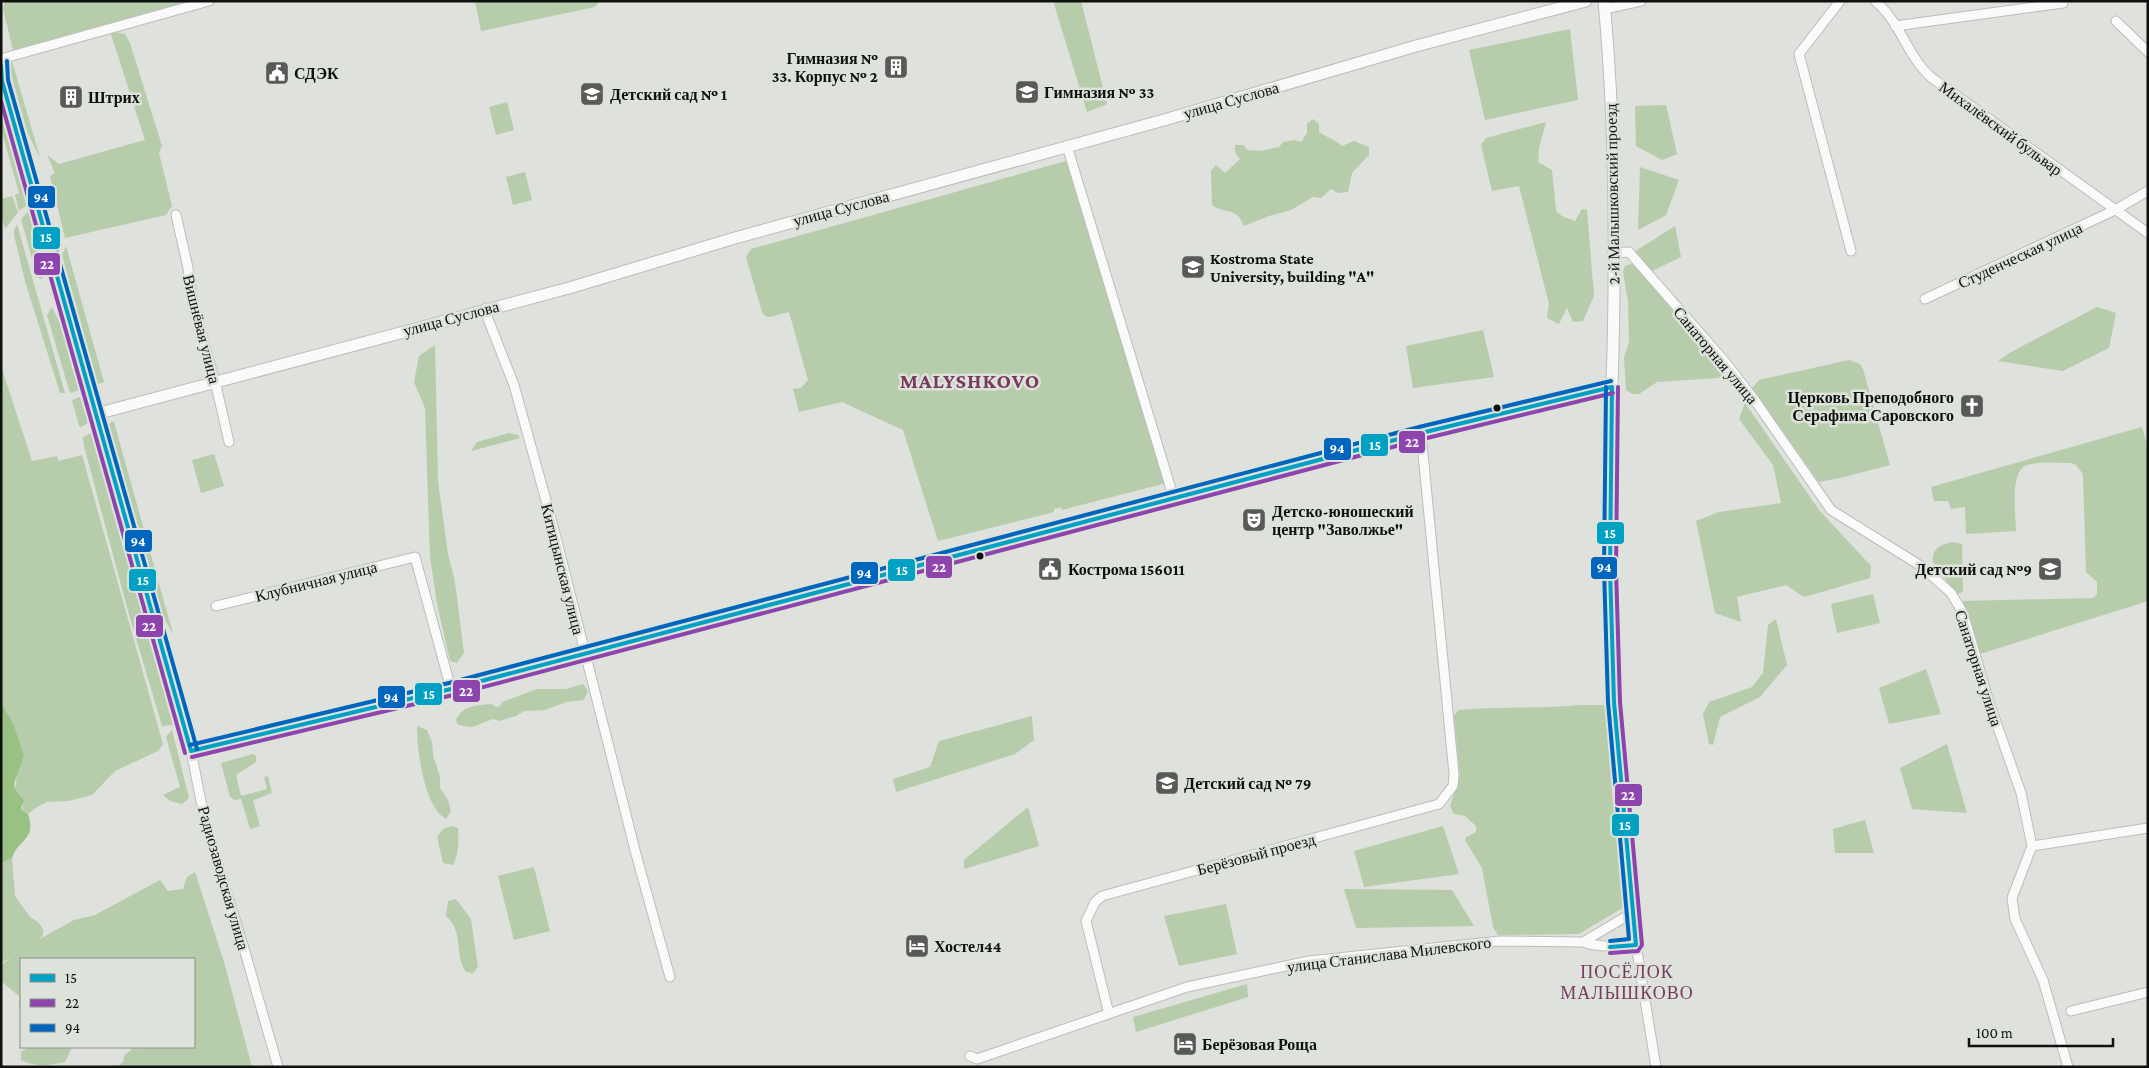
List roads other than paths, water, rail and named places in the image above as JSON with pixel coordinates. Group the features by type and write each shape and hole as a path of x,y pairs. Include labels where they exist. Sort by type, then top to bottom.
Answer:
{"street":[{"path":"1,60 209,1"},
{"name":"улица Суслова","path":"96,414 486,308 569,288 735,238 1067,146 1416,46 1586,1"},
{"path":"1604,5 1641,1"},
{"path":"1840,1 1800,54 1851,251"},
{"name":"Михалёвский бульвар","path":"1876,1 1888,14 1918,64 1932,78 2148,234"},
{"path":"1895,26 2063,3"},
{"name":"2-й Малышковский проезд","path":"1604,5 1611,99 1612,387"},
{"path":"2116,21 2148,52"},
{"name":"Радиозаводская улица","path":"1,60 2,80 191,750 206,826 243,944 278,1067"},
{"path":"1067,146 1174,499"},
{"name":"Студенческая улица","path":"1925,299 2115,210 2148,191"},
{"name":"Вишнёвая улица","path":"176,215 188,268 194,310 215,381 229,442"},
{"name":"Санаторная улица","path":"1613,253 1629,252 1726,363 1756,402 1832,510 1910,558 1937,579 1953,596 1963,613 1989,702 2021,793 2032,846"},
{"name":"Китицынская улица","path":"486,308 488,319 514,385 636,854 670,977"},
{"path":"191,750 451,689 1421,433 1612,387 1610,569 1614,702 1632,913 1656,1067"},
{"name":"Берёзовый проезд","path":"1109,1014 1086,920 1095,902 1102,896 1439,804 1452,786 1454,774 1421,433"},
{"name":"Клубничная улица","path":"216,606 415,557 451,689"},
{"path":"2068,1067 2043,980 2015,919 2012,898 2032,846 2148,828"},
{"path":"1583,942 1632,913"},
{"name":"улица Станислава Милевского","path":"970,1056 977,1059 1187,987 1309,961 1500,942 1583,942 1602,946 1636,945"},
{"path":"2071,1011 2148,992"}],"place":[{"name":"Гимназия № 33. Корпус № 2","path":"896,67"},
{"name":"СДЭК","path":"277,73"},
{"name":"Гимназия № 33","path":"1027,92"},
{"name":"Детский сад № 1","path":"592,94"},
{"name":"Штрих","path":"71,97"},
{"name":"Kostroma State University, building \"A\"","path":"1193,267"},
{"name":"Церковь Преподобного Серафима Саровского","path":"1972,406"},
{"name":"Детско-юношеский центр \"Заволжье\"","path":"1254,520"},
{"name":"Кострома 156011","path":"1050,569"},
{"name":"Детский сад №9","path":"2050,569"},
{"name":"Детский сад № 79","path":"1167,783"},
{"name":"Хостел44","path":"917,946"},
{"name":"Берёзовая Роща","path":"1185,1044"}],"district":[{"name":"MALYSHKOVO","path":"970,381"},
{"name":"ПОСЁЛОК МАЛЫШКОВО","path":"1627,982"}]}
